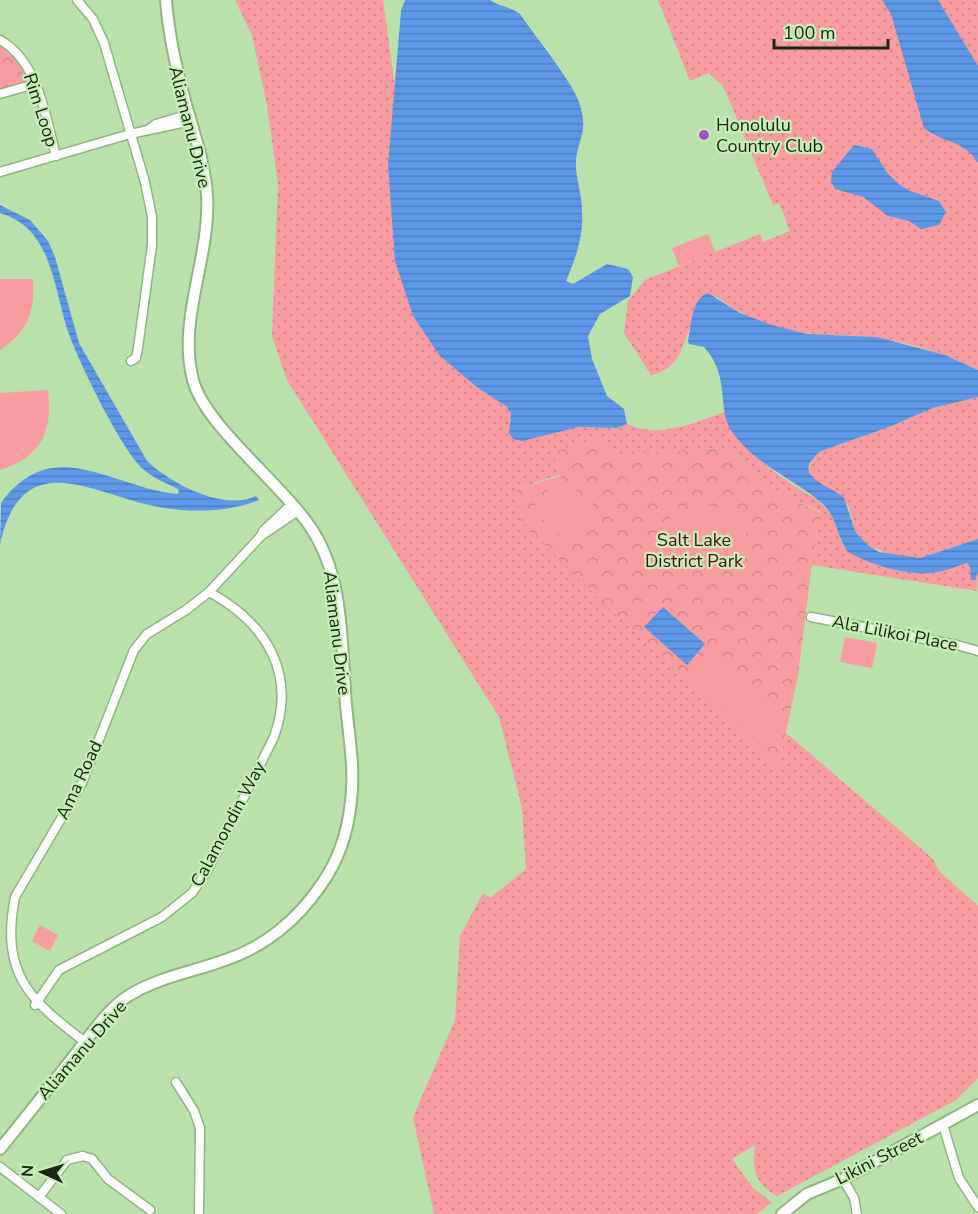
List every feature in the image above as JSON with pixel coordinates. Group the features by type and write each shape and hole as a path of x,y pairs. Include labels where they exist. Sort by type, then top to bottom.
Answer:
{"street":[{"path":"77,0 93,19 104,43 149,199 153,227 138,348 136,358 131,360"},
{"name":"Aliamanu Drive","path":"0,1149 106,1016 131,994 156,981 241,954 282,928 304,907 322,884 343,844 351,801 352,771 337,600 324,551 295,507 214,417 195,389 192,378 189,358 190,325 204,251 207,205 202,158 173,57 166,0"},
{"name":"Rim Loop","path":"0,40 19,56 35,84 56,156"},
{"path":"0,94 35,84"},
{"path":"0,172 149,129 156,124 190,118"},
{"name":"Ama Road","path":"85,1042 35,1005 14,980 7,959 6,926 15,897 77,793 134,650 147,634 186,610 209,592 261,536 263,531 295,507"},
{"name":"Calamondin Way","path":"35,1005 59,970 162,916 192,893 207,871 274,737 282,703 281,680 274,657 255,627 209,592"},
{"name":"Ala Lilikoi Place","path":"812,617 946,642 978,651"},
{"path":"176,1082 194,1111 200,1128 199,1214"},
{"name":"Likini Street","path":"782,1214 807,1194 843,1179 978,1105"},
{"path":"943,1125 959,1178 978,1207"},
{"path":"39,1197 67,1160 83,1156 92,1159 104,1176 150,1210"},
{"path":"0,1167 61,1214"},
{"path":"843,1179 852,1193 856,1214"}],"green space":[{"path":"235,0 383,0 395,87 389,165 440,356 478,388 506,406 511,414 509,433 579,427 617,428 627,424 651,430 664,430 689,425 725,412 736,436 756,457 819,501 828,510 844,547 875,562 904,570 933,571 967,563 976,577 978,572 977,591 812,565 821,512 780,493 733,452 715,448 617,455 517,489 521,521 629,626 684,674 778,768 786,733 933,859 939,871 978,906 978,1078 956,1100 777,1196 764,1187 757,1175 754,1161 755,1145 732,1159 753,1188 772,1202 757,1214 434,1214 413,1117 455,1020 460,936 483,893 490,898 526,869 522,808 499,717 287,380 272,336 278,184 267,105 252,35"},
{"name":"Honolulu Country Club","path":"658,0 978,0 978,370 942,354 903,343 871,337 796,332 754,319 716,296 693,321 675,361 661,372 651,375 624,333 628,301 645,280 760,234 763,242 790,231 779,203 773,205 723,86 709,73 690,81"},
{"path":"0,47 18,64 29,86 0,94"},
{"path":"708,234 715,252 679,266 672,248"},
{"path":"0,279 33,279 33,301 28,320 23,328 10,343 0,350"},
{"path":"48,390 48,418 41,441 26,458 0,470 0,393"},
{"path":"978,397 978,539 920,558 891,555 869,546 856,533 848,505 812,479 809,470 812,459 821,451 889,427 933,408"},
{"name":"Salt Lake District Park","path":"598,437 617,455 715,448 733,452 780,493 821,513 798,675 778,769 684,674 609,609 521,521 517,489 560,476 553,452"},
{"path":"560,476 597,509 568,541 535,512 535,505"},
{"path":"706,506 735,509 755,524 710,574 703,574 657,531 669,519"},
{"path":"845,637 877,643 872,668 840,662"},
{"path":"710,655 772,710 769,714 783,726 764,747 689,679"},
{"path":"40,925 58,935 50,951 32,941"}],"water":[{"path":"405,0 490,0 516,11 575,93 583,120 576,160 582,204 582,228 566,281 573,284 607,264 628,269 633,277 630,296 600,314 588,336 592,359 607,396 624,409 627,424 617,428 579,427 522,441 513,439 509,433 511,414 506,406 478,388 440,356 413,316 395,261 388,165 401,11"},
{"path":"882,0 938,0 978,66 978,163 967,150 924,128 891,14"},
{"path":"854,145 872,149 888,174 900,185 939,201 946,212 939,225 921,229 909,221 888,216 863,197 835,189 831,181 832,172"},
{"path":"0,205 30,220 48,241 55,257 79,343 147,461 169,478 198,493 229,500 243,500 256,496 259,500 223,509 184,510 159,507 86,487 64,483 43,484 25,494 11,513 0,545 1,503 21,482 41,471 62,467 84,470 153,490 177,494 179,492 178,489 155,478 143,469 124,444 102,406 75,350 42,248 32,233 18,221 0,213"},
{"path":"708,293 740,313 772,325 807,334 877,337 945,355 978,370 978,397 933,408 889,427 821,451 809,467 814,479 844,498 856,533 879,552 920,558 978,539 978,572 975,580 971,580 970,567 967,563 935,572 920,573 899,571 877,565 848,552 828,509 764,463 742,444 728,423 721,381 713,359 704,347 689,344 688,341 695,306"},
{"path":"663,607 705,644 687,665 644,627"}],"place":[{"name":"Honolulu Country Club","path":"704,135"}]}
